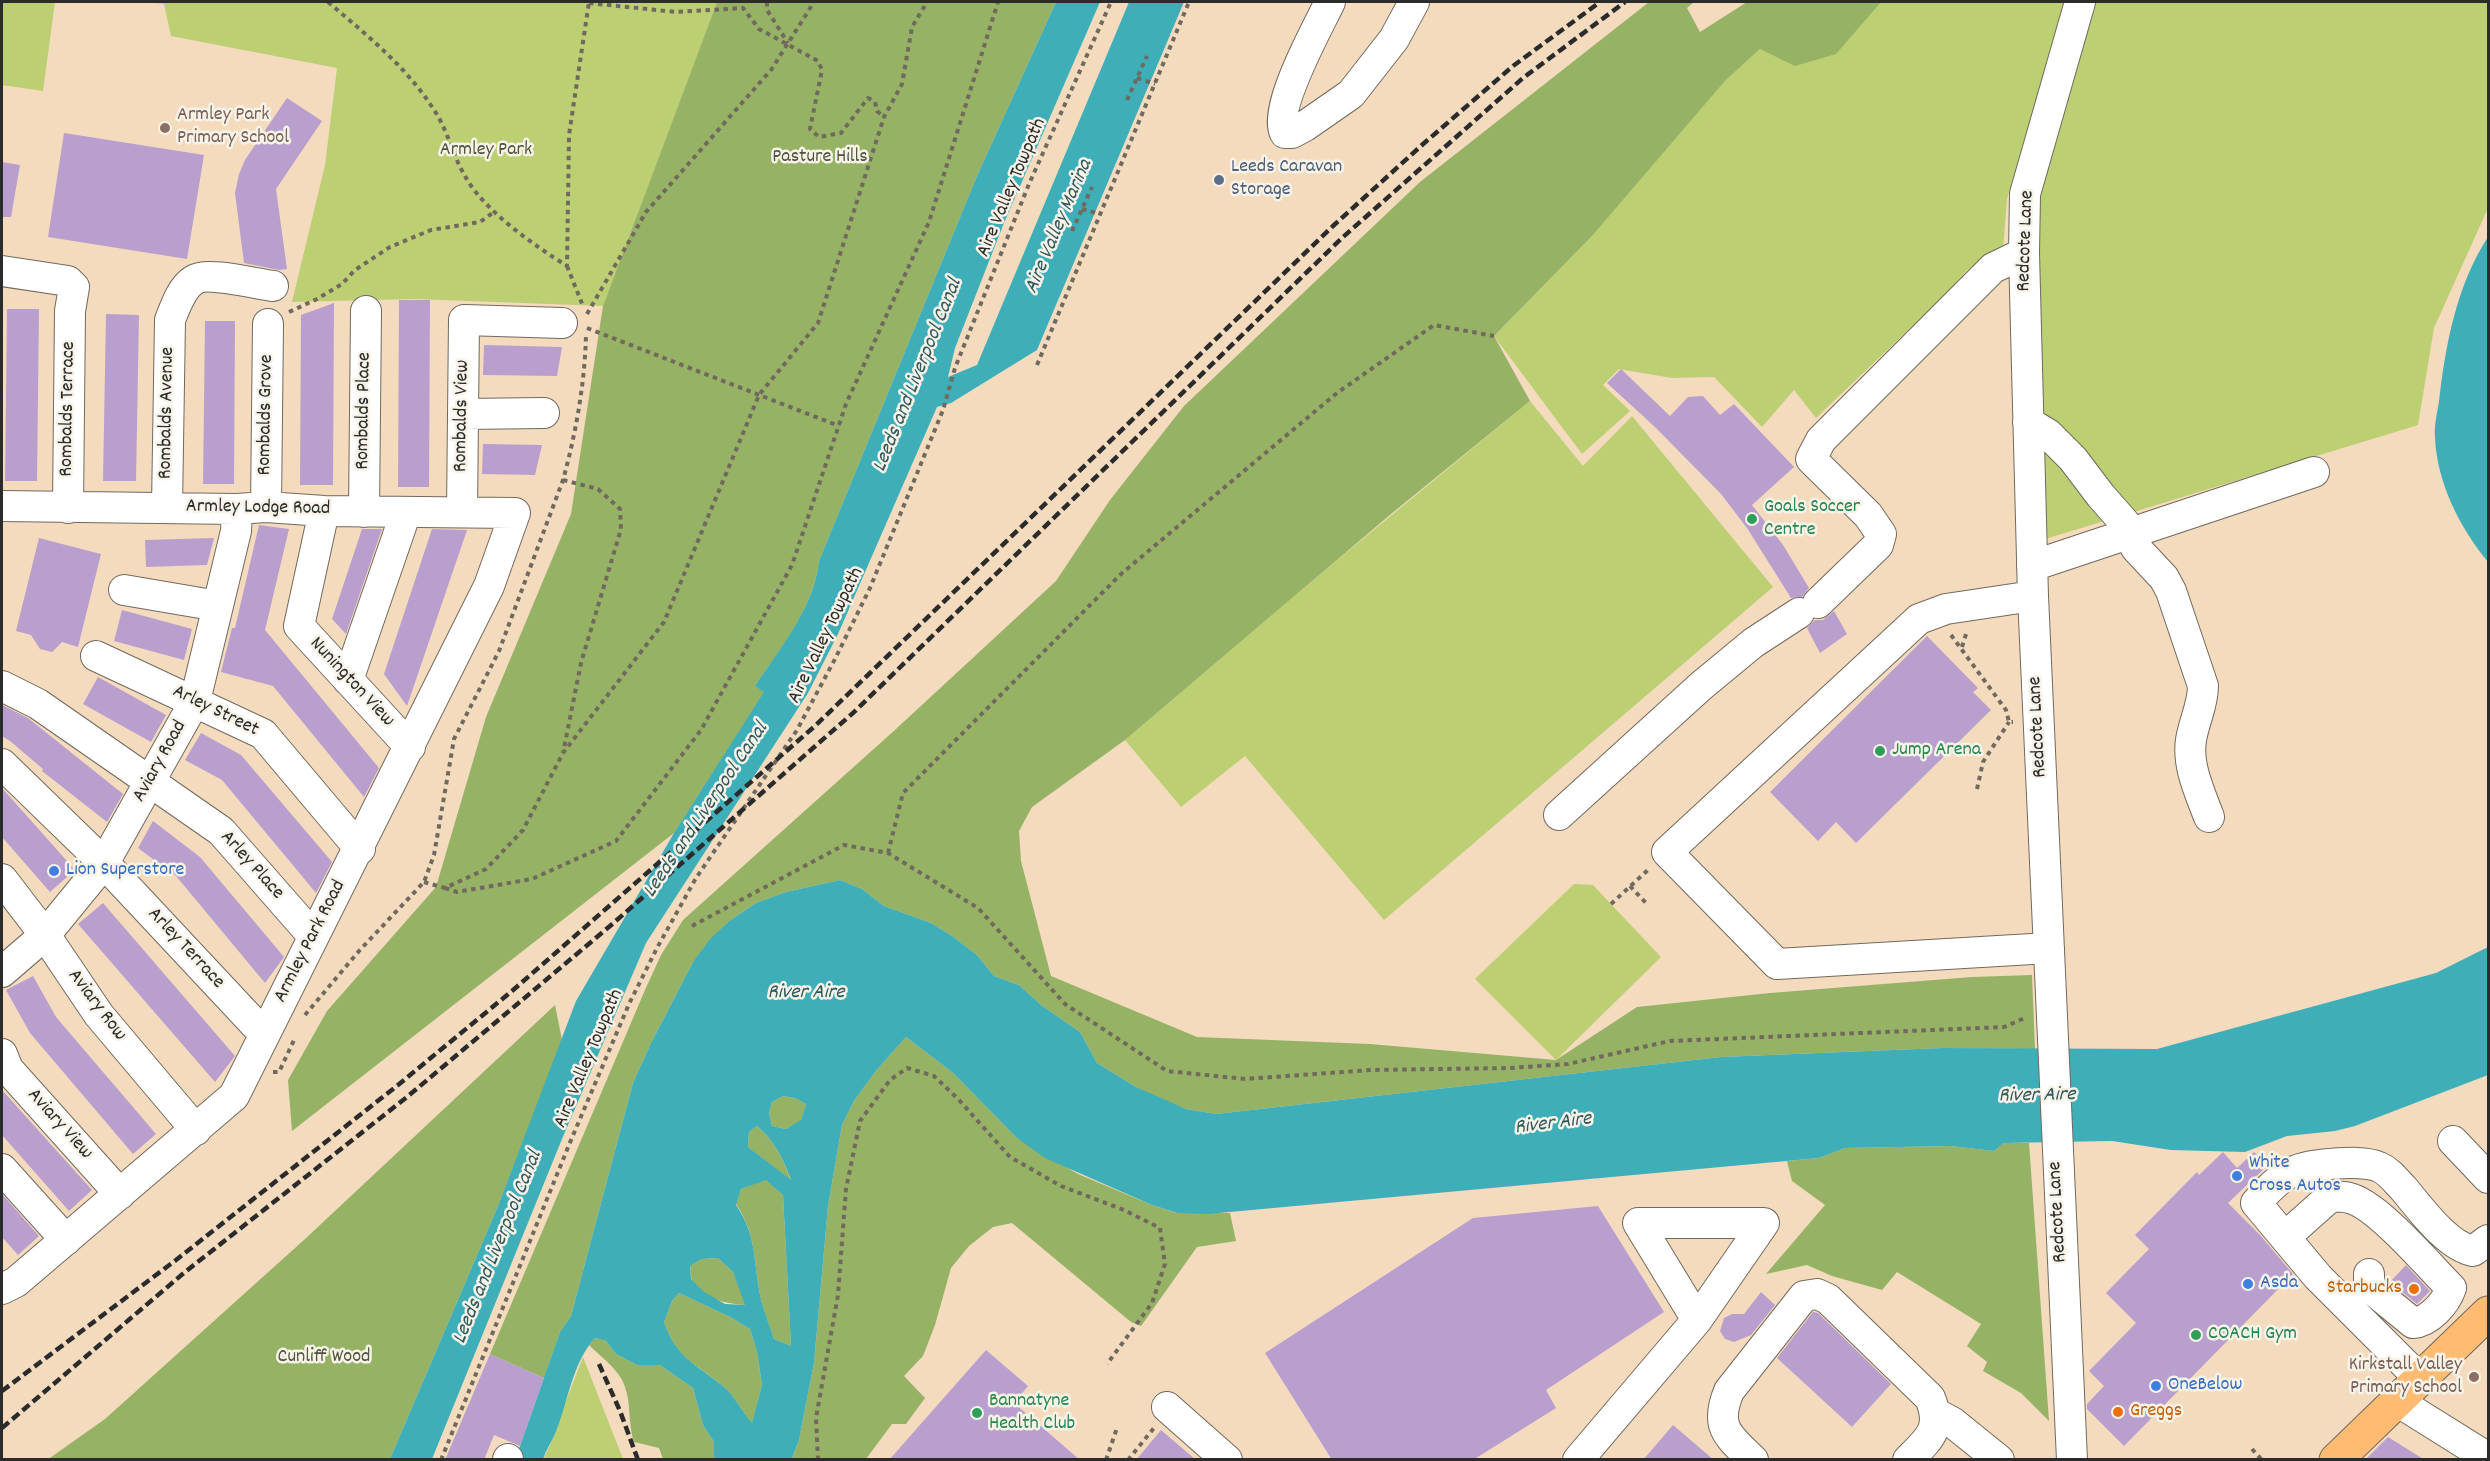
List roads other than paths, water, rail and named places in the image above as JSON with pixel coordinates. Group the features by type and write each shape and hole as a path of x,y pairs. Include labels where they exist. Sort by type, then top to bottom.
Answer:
{"main road":[{"path":"2336,1460 2488,1313"}],"street":[{"path":"1330,2 1293,80 1282,113 1282,127 1285,133 1292,133 1305,126 1351,94 1394,39 1413,2"},
{"name":"Redcote Lane","path":"2072,1460 2057,1167 2049,948 2024,722 2032,566 2024,253 2025,194 2080,2"},
{"path":"1559,815 1718,672 1753,643 1808,608 1878,545 1881,534 1868,515 1811,459 1821,440 1993,268 2024,253"},
{"name":"Rombalds Terrace","path":"2,271 68,280 75,286 70,311 68,507"},
{"name":"Rombalds Avenue","path":"167,507 170,320 182,293 194,280 207,277 273,286"},
{"name":"Rombalds Place","path":"364,512 366,311"},
{"name":"Rombalds Grove","path":"266,507 276,320"},
{"name":"Rombalds View","path":"462,512 464,320 578,322"},
{"path":"463,414 544,413"},
{"path":"2028,422 2048,434 2073,459 2124,522 2136,548 2164,578 2171,591 2203,686 2203,700 2191,742 2191,760 2197,785 2209,817"},
{"path":"2032,566 2314,472"},
{"name":"Armley Lodge Road","path":"5,514 68,507 237,509 266,507 364,512 515,513"},
{"name":"Aviary Road","path":"2,972 45,935 104,863 195,701 236,531 237,509"},
{"name":"Nunington View","path":"324,511 299,626 410,747"},
{"path":"348,681 406,512"},
{"name":"Armley Park Road","path":"6,1279 66,1240 234,1096 313,936 360,849 489,586 515,513"},
{"path":"124,590 218,606"},
{"path":"2032,596 1946,609 1919,619 1667,852 1777,964 2049,948"},
{"name":"Arley Street","path":"96,656 263,734 360,849"},
{"name":"Arley Place","path":"2,686 38,704 221,831 313,936"},
{"name":"Arley Terrace","path":"2,764 104,863 264,1034"},
{"name":"Aviary Row","path":"2,879 45,935 99,1015 196,1130"},
{"name":"Aviary View","path":"2,1054 8,1069 120,1194"},
{"path":"2453,1141 2488,1178"},
{"path":"2488,1240 2473,1251 2464,1250 2437,1226 2382,1168 2366,1164 2307,1166 2290,1171 2276,1180 2256,1203 2318,1276 2408,1390 2488,1458"},
{"path":"2,1169 66,1240"},
{"path":"2277,1228 2330,1197 2350,1198 2365,1205 2383,1221 2451,1288 2448,1297 2434,1312 2422,1322 2413,1323 2369,1287 2369,1274"},
{"path":"1753,1460 1726,1434 1722,1407 1729,1391 1804,1296 1817,1294 1828,1299 1930,1398 1937,1414 1936,1424 1929,1439 1908,1460"},
{"path":"1578,1460 1697,1320"},
{"path":"1937,1414 1952,1422 1999,1460"},
{"path":"1160,1418 1227,1460"}],"water":[{"path":"1056,2 1100,2 1004,223 955,348 948,377 977,365 1129,2 1184,2 1037,350 951,403 937,407 838,634 808,693 646,943 562,1139 432,1459 390,1459 498,1206 576,1001 674,833 764,692 755,686 795,627 803,611 816,578 819,561 977,176"},
{"path":"2488,237 2488,562 2459,520 2445,488 2440,472 2435,433 2445,359 2454,316 2468,275"},
{"name":"River Aire","path":"840,880 862,889 884,906 931,923 977,955 994,976 1019,985 1041,1005 1080,1032 1097,1063 1136,1087 1186,1109 1216,1114 1721,1057 1942,1048 2157,1049 2436,973 2488,947 2488,1075 2355,1126 2335,1131 2287,1136 2245,1152 2171,1150 2112,1141 2004,1143 1994,1151 1951,1146 1845,1148 1819,1158 1208,1214 1177,1213 1152,1205 1045,1158 1017,1138 952,1072 906,1037 875,1072 854,1101 842,1125 828,1206 814,1363 799,1440 792,1459 714,1459 714,1442 703,1425 693,1388 660,1365 637,1365 616,1354 606,1341 595,1338 581,1359 560,1422 543,1459 515,1460 560,1332 571,1316 633,1083 651,1043 693,962 711,938 732,919 756,903 786,892","holes":["783,1096 795,1098 806,1104 801,1120 786,1129 772,1126 769,1113 772,1102","757,1126 769,1138 791,1180 748,1147 749,1132","766,1180 783,1195 791,1346 774,1339 764,1309 754,1250 748,1228 736,1205 741,1189","718,1258 733,1272 745,1305 725,1304 704,1292 691,1279 690,1266 702,1259","679,1293 750,1329 757,1352 762,1385 752,1423 727,1390 681,1352 664,1322 672,1301"]}],"railway":[{"path":"2,1391 176,1260 398,1085 512,991 815,726 1333,226 1422,145 1513,66 1600,2"},
{"path":"2,1428 185,1272 407,1097 610,926 853,713 1343,237 1523,78 1625,2"},
{"path":"599,1364 638,1460"}],"place":[{"name":"Armley Park Primary School","path":"165,128"},
{"name":"Leeds Caravan Storage","path":"1219,180"},
{"name":"Goals Soccer Centre","path":"1752,519"},
{"name":"Jump Arena","path":"1880,751"},
{"name":"Lion Superstore","path":"54,871"},
{"name":"White Cross Autos","path":"2237,1176"},
{"name":"Asda","path":"2248,1284"},
{"name":"Starbucks","path":"2414,1289"},
{"name":"COACH Gym","path":"2196,1335"},
{"name":"Kirkstall Valley Primary School","path":"2474,1377"},
{"name":"OneBelow","path":"2156,1386"},
{"name":"Greggs","path":"2118,1412"},
{"name":"Bannatyne Health Club","path":"977,1413"}],"park label":[{"name":"Armley Park","path":"486,151"},
{"name":"Pasture Hills","path":"820,158"},
{"name":"Cunliff Wood","path":"324,1358"}],"water label":[{"name":"Aire Valley Marina","path":"1060,227"},
{"name":"Leeds and Liverpool Canal","path":"919,376"},
{"name":"Leeds and Liverpool Canal","path":"707,811"},
{"name":"Leeds and Liverpool Canal","path":"499,1248"}]}
